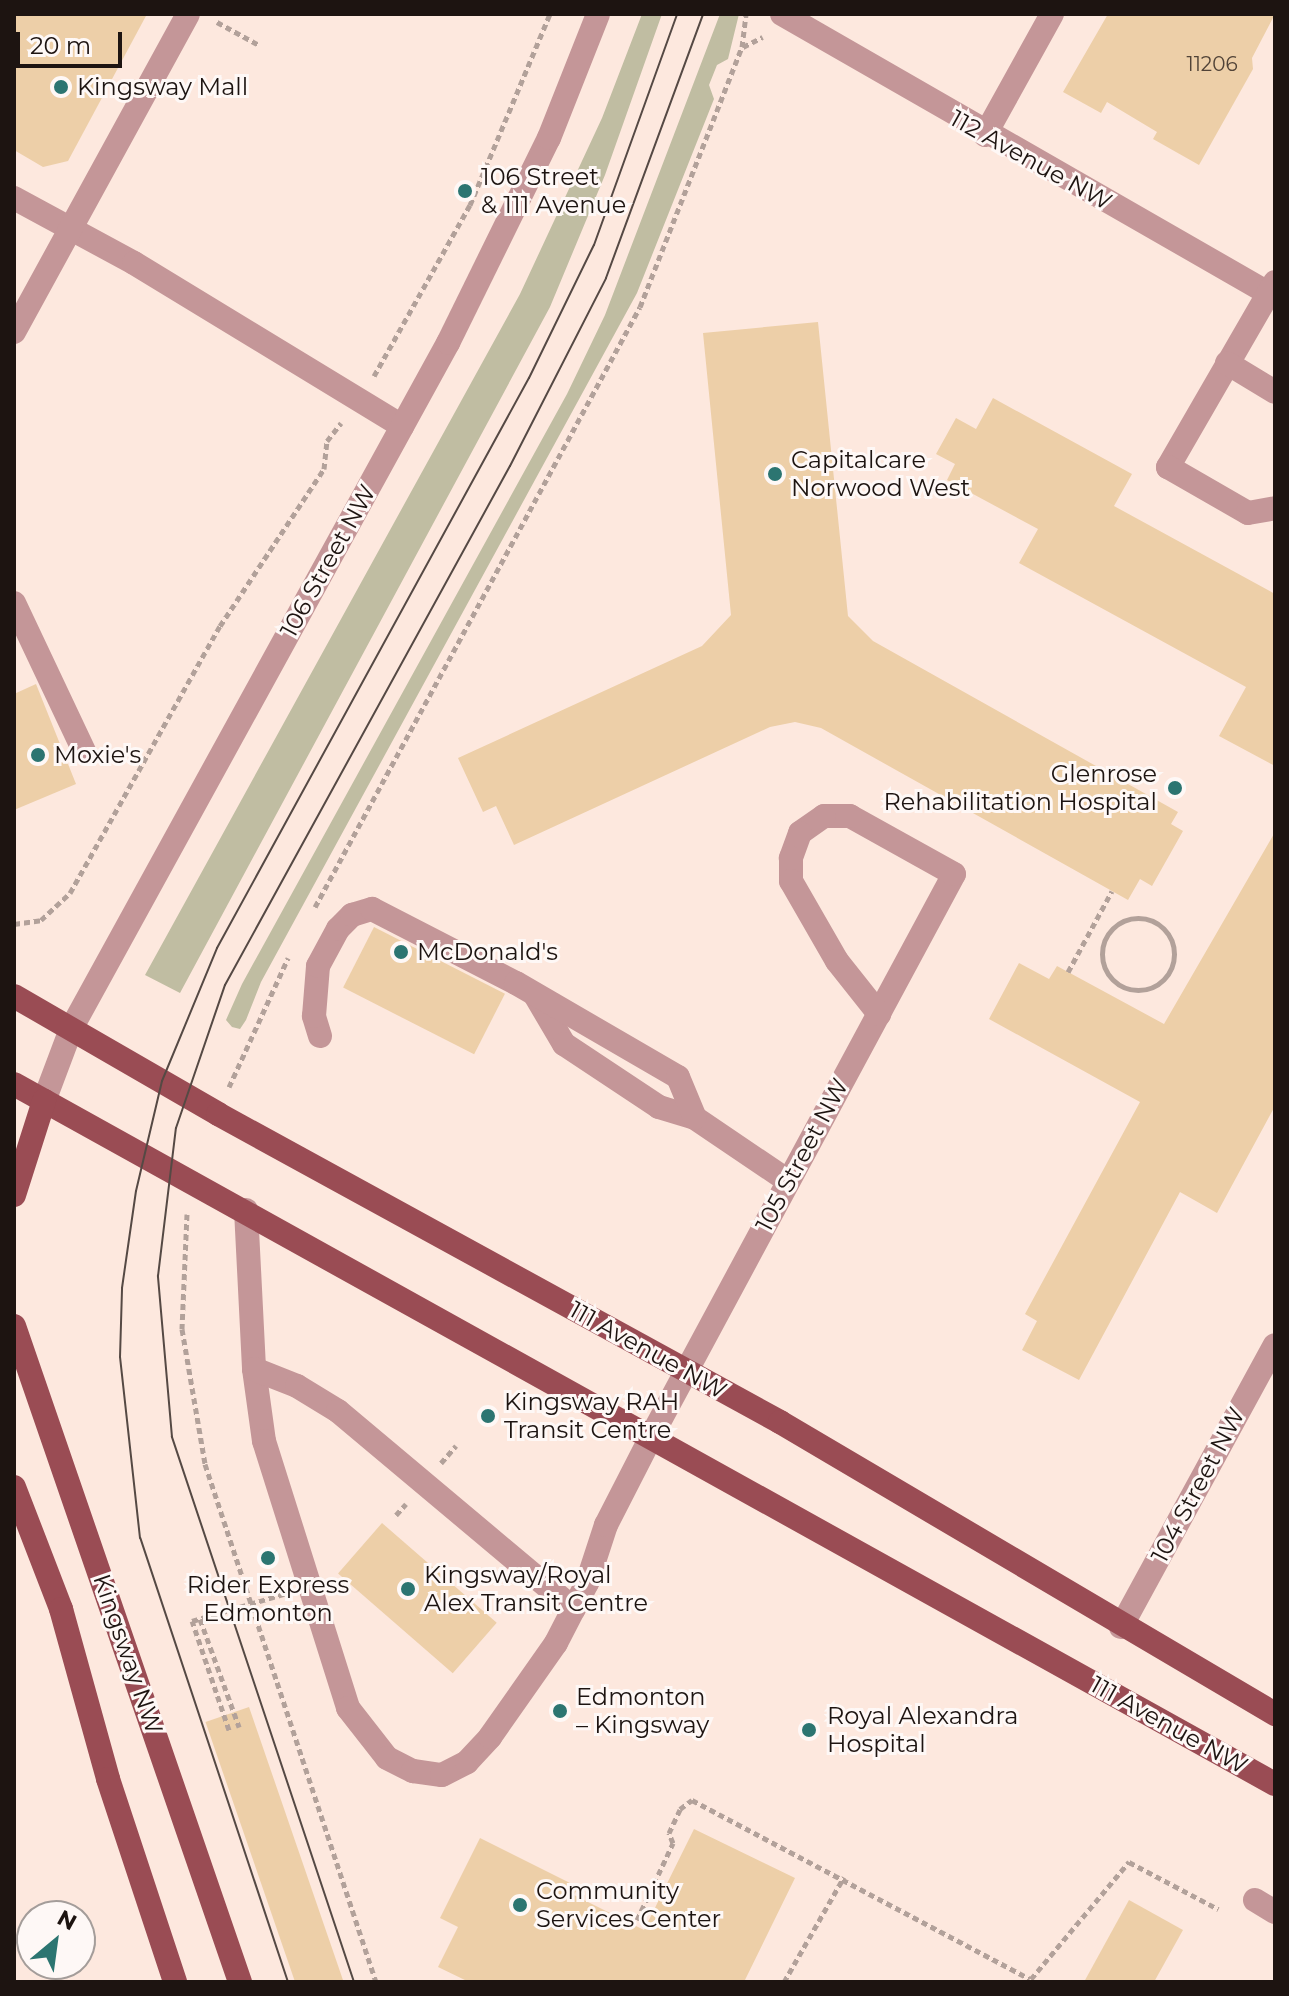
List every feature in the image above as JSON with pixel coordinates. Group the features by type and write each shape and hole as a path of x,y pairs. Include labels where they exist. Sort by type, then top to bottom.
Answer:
{"main road":[{"name":"111 Avenue NW","path":"14,996 218,1114 875,1476 1121,1627 1275,1714"},
{"name":"111 Avenue NW","path":"14,1084 246,1210 1275,1784"},
{"path":"14,1195 44,1101"},
{"name":"Kingsway NW","path":"14,1315 240,1982"},
{"name":"Kingsway NW","path":"14,1487 61,1609 108,1779 175,1982"}],"street":[{"path":"14,332 188,14"},
{"name":"106 Street NW","path":"44,1101 71,1029 402,426 511,219 598,14"},
{"path":"985,135 1052,14"},
{"name":"112 Avenue NW","path":"785,18 985,135 1273,290"},
{"path":"14,198 402,426"},
{"path":"1273,290 1168,467 1248,513 1275,508"},
{"path":"1227,363 1275,392"},
{"path":"14,603 85,753"},
{"name":"105 Street NW","path":"246,1210 254,1369 275,1486 348,1708 368,1740 387,1758 413,1771 442,1775 467,1762 490,1737 549,1656 574,1609 606,1525 651,1437 788,1181 879,1014 954,874 850,816 824,816 800,833 791,858 791,881 837,961 879,1014"},
{"path":"320,1036 314,1016 318,966 338,929 352,915 372,909 534,993 678,1077 695,1118"},
{"path":"534,993 564,1044 659,1107 695,1118 788,1181"},
{"name":"104 Street NW","path":"1121,1627 1274,1343"},
{"path":"254,1369 297,1386 338,1411 574,1609"}],"path":[{"path":"14,924 41,920 70,893 220,626 324,469 327,441 358,401 470,205 550,14"},
{"path":"307,921 640,307 742,47 746,14"},
{"path":"218,23 259,45"},
{"path":"1068,972 1112,891"},
{"path":"1130,918 1164,929 1175,951 1161,983 1139,991 1117,984 1103,965 1104,941 1130,918"},
{"path":"218,1114 292,949"},
{"path":"196,1184 183,1226 182,1329 205,1464 247,1604 376,1982"},
{"path":"229,1730 192,1621 308,1586"},
{"path":"200,1618 239,1727"},
{"path":"637,1920 673,1843 669,1833 692,1800 844,1877 1029,1981 1129,1862 1218,1909"},
{"path":"784,1982 844,1877"}],"shaded area":[{"path":"642,14 662,14 605,175 550,307 180,993 145,975 520,294 602,118"},
{"path":"720,14 739,14 728,59 717,65 709,85 714,99 637,293 261,982 246,1020 240,1029 232,1027 226,1020 242,984 567,394 605,315"}],"building":[{"name":"Kingsway Mall","path":"14,14 147,14 68,161 43,167 14,150"},
{"path":"1108,14 1275,14 1252,58 1253,69 1199,165 1153,139 1157,132 1107,102 1101,113 1063,92"},
{"name":"Capitalcare Norwood West","path":"818,322 848,616 873,641 1178,812 1171,824 1183,831 1152,886 1140,879 1128,900 821,728 795,722 770,727 514,845 496,806 483,812 458,758 702,646 731,615 703,333"},
{"path":"993,398 1132,474 1114,506 1275,594 1275,766 1219,736 1246,687 1019,563 1038,529 947,480 955,464 936,454 956,418 976,429"},
{"name":"Moxie's","path":"36,684 76,784 14,810 14,694"},
{"path":"1275,832 1275,1106 1217,1213 1180,1192 1079,1380 1022,1350 1037,1321 1025,1314 1140,1102 989,1019 1019,963 1049,979 1057,966 1164,1024"},
{"name":"McDonald's","path":"374,927 505,994 474,1054 343,988"},
{"path":"382,1523 497,1623 453,1673 338,1574"},
{"path":"249,1707 344,1982 295,1982 206,1722"},
{"name":"Community Services Center","path":"694,1829 795,1878 744,1982 469,1982 438,1967 458,1927 440,1918 480,1838 578,1887 574,1895 644,1930"},
{"path":"1129,1900 1183,1930 1154,1982 1084,1982"}],"tram line":[{"path":"288,1982 140,1538 120,1357 122,1288 136,1191 162,1081 217,948 529,378 594,245 677,14"},
{"path":"354,1982 172,1437 158,1276 176,1128 225,985 510,466 606,278 703,14"}],"place":[{"name":"Kingsway Mall","path":"61,87"},
{"name":"106 Street & 111 Avenue","path":"465,191"},
{"name":"Capitalcare Norwood West","path":"775,474"},
{"name":"Moxie's","path":"38,755"},
{"name":"Glenrose Rehabilitation Hospital","path":"1175,788"},
{"name":"McDonald's","path":"401,952"},
{"name":"Kingsway RAH Transit Centre","path":"488,1416"},
{"name":"Rider Express Edmonton","path":"268,1558"},
{"name":"Kingsway/Royal Alex Transit Centre","path":"408,1589"},
{"name":"Edmonton – Kingsway","path":"560,1711"},
{"name":"Royal Alexandra Hospital","path":"809,1730"},
{"name":"Community Services Center","path":"520,1905"}]}
